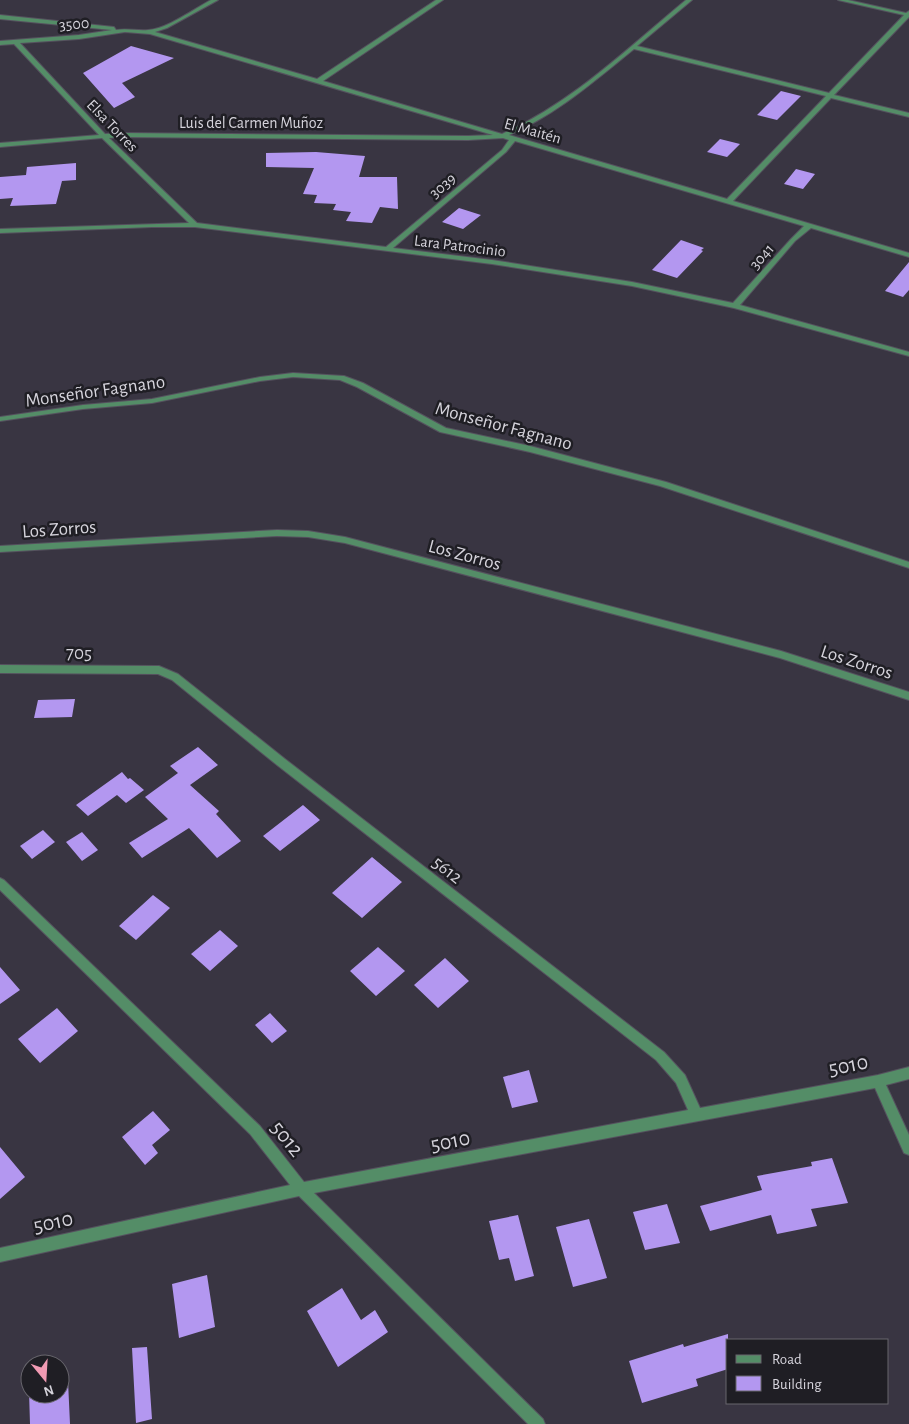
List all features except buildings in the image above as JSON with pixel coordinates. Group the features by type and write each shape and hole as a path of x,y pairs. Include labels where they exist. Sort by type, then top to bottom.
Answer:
{"street":[{"path":"150,32 165,27 215,0"},
{"path":"318,82 440,0"},
{"path":"502,136 527,126 572,97 689,0"},
{"path":"841,0 908,14"},
{"path":"728,202 908,14"},
{"path":"0,17 125,30"},
{"name":"3500","path":"0,43 79,37 125,30 150,32"},
{"name":"El Maitén","path":"150,32 908,254"},
{"name":"Elsa Torres","path":"15,41 103,136 195,225"},
{"path":"633,47 909,115"},
{"name":"Luis del Carmen Muñoz","path":"0,145 103,136 282,135 484,138 502,136"},
{"name":"3039","path":"386,250 504,151 513,139"},
{"name":"Lara Patrocinio","path":"0,231 195,225 492,262 632,284 735,306 909,354"},
{"name":"3041","path":"735,306 793,240 809,226"},
{"name":"Monseñor Fagnano","path":"0,419 83,407 152,401 293,374 341,378 360,385 443,430 530,449 663,484 909,565"},
{"name":"Los Zorros","path":"0,549 277,533 308,534 345,540 781,655 909,696"},
{"name":"705","path":"0,669 159,670"},
{"name":"5612","path":"159,670 175,677 281,762 660,1056 681,1079 696,1115"},
{"name":"5012","path":"0,883 255,1130 301,1189 538,1424"},
{"name":"5010","path":"0,1255 301,1189 909,1073"},
{"path":"878,1080 909,1148"}]}
